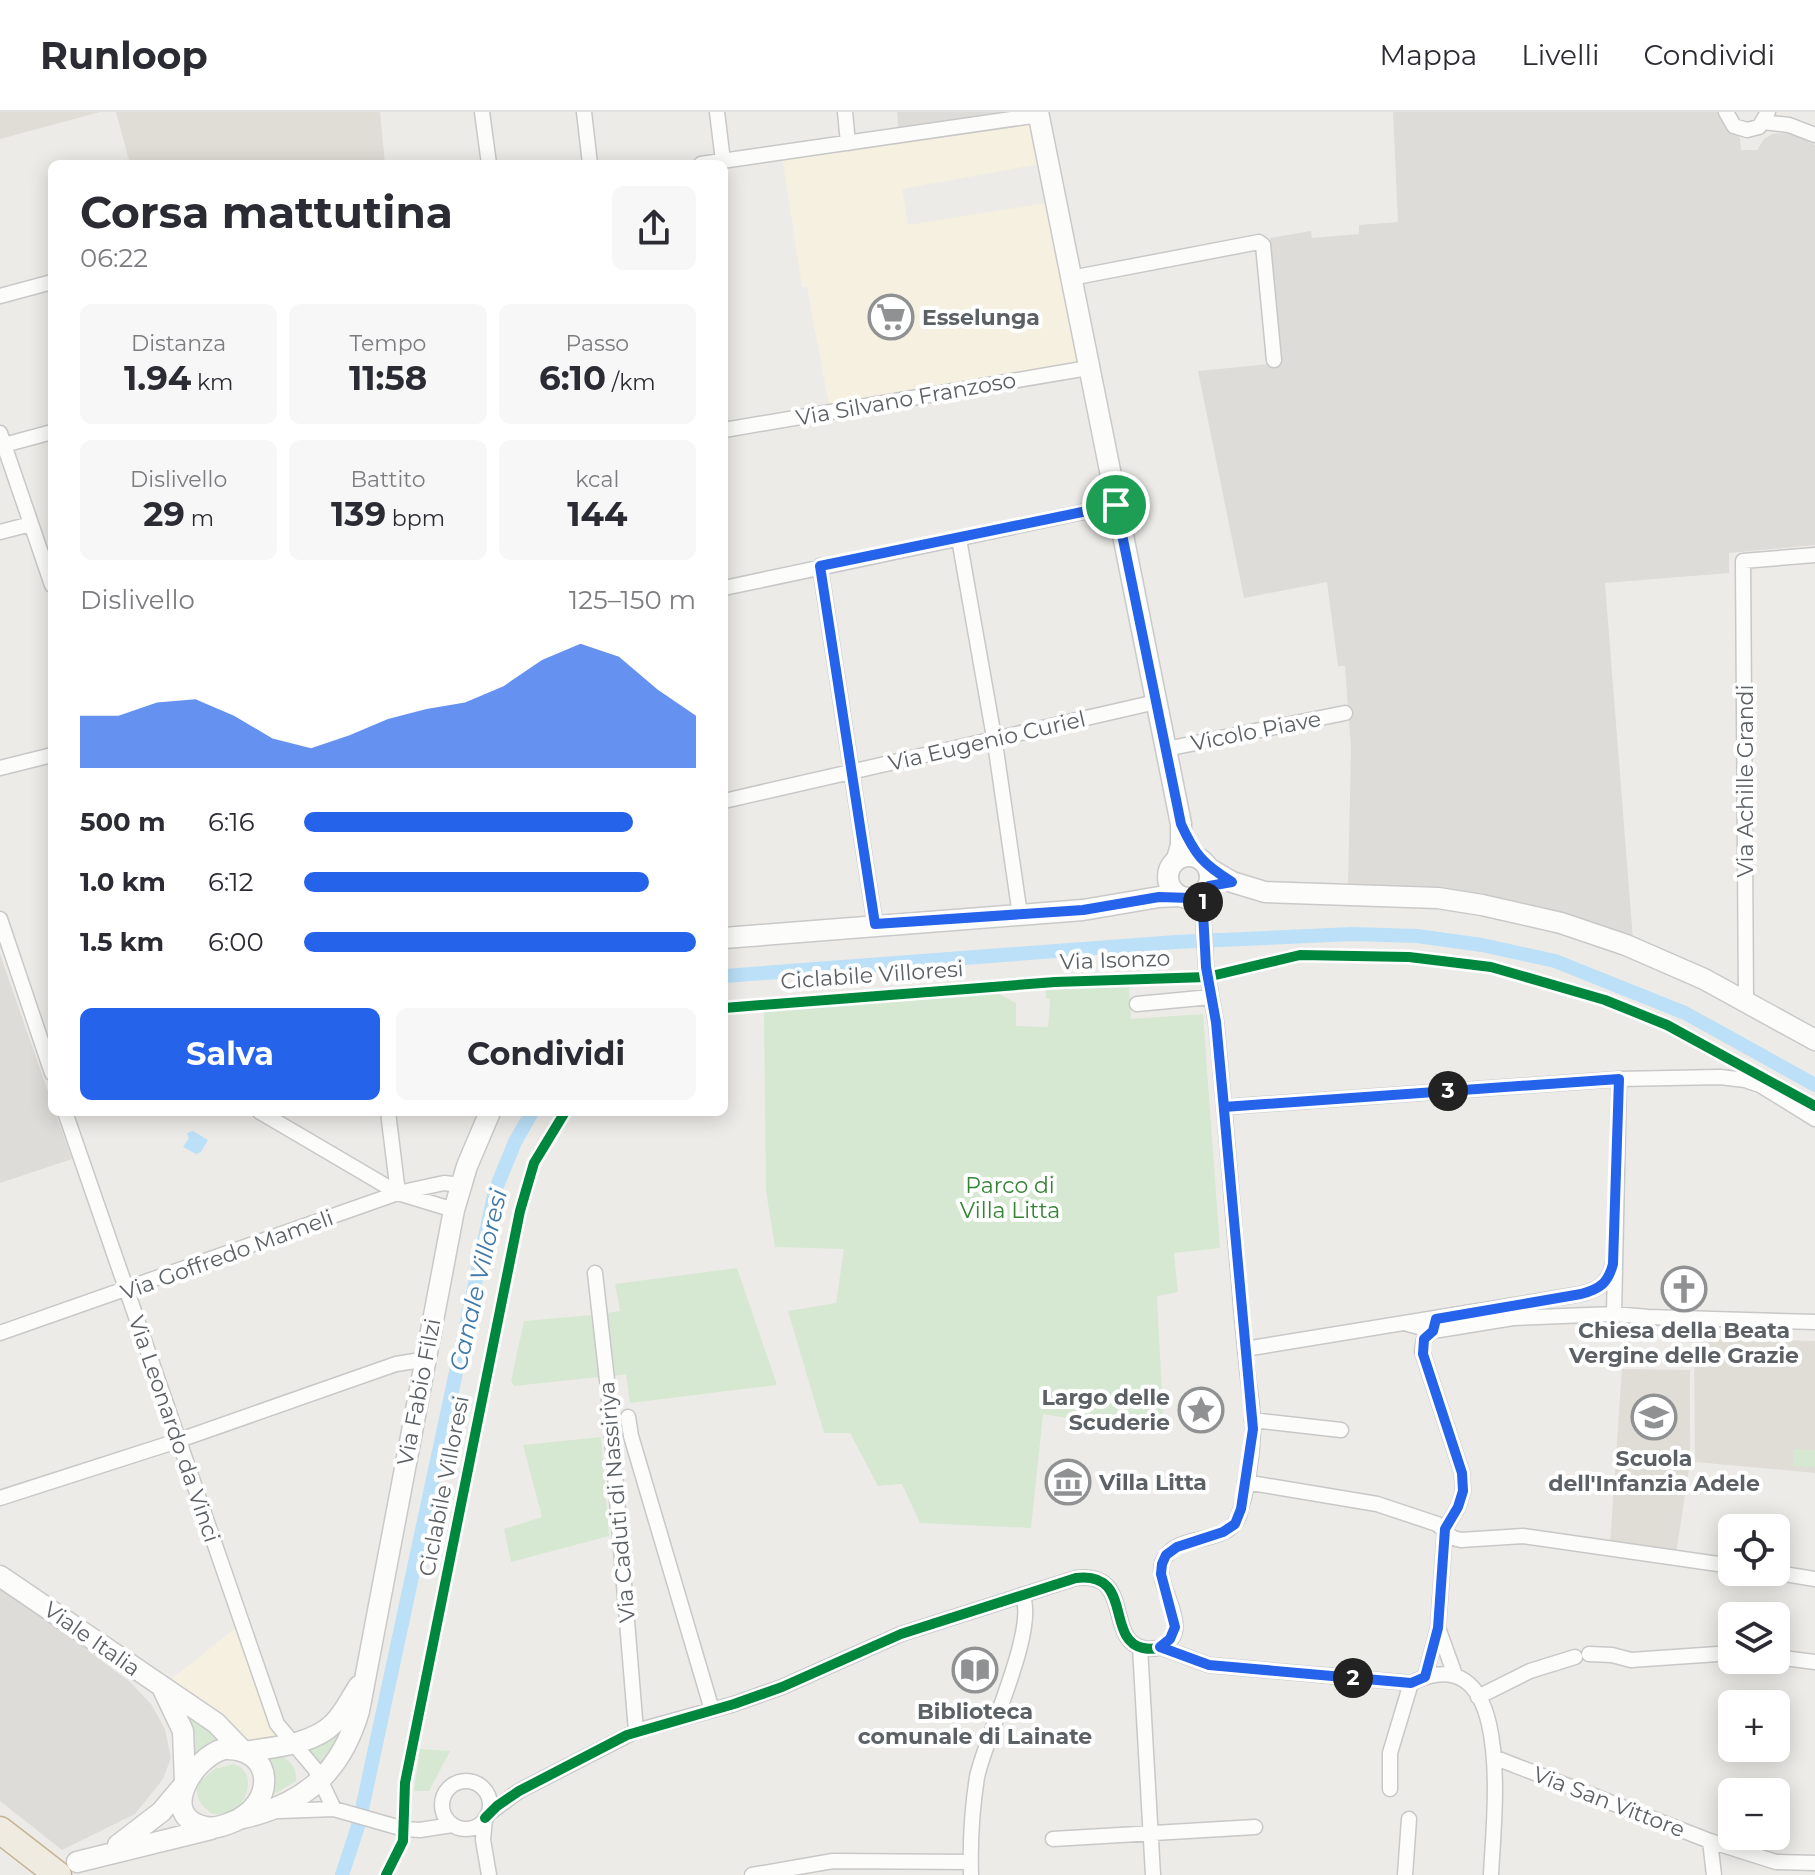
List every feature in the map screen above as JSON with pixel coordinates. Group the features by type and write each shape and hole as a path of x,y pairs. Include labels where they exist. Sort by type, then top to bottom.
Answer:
{"highway":[{"path":"0,1830 68,1868"}],"street":[{"path":"482,112 488,160"},
{"path":"584,112 590,160"},
{"path":"717,112 723,160"},
{"path":"845,112 848,143"},
{"path":"1726,112 1729,121 1740,129 1753,130 1768,115 1815,135"},
{"path":"728,160 1039,113 1156,702 1195,879 1216,1022 1252,1420 1238,1519 1232,1527 1177,1547 1164,1560 1161,1574 1175,1627 1170,1639 1150,1648 1140,1673 1153,1875"},
{"path":"1071,278 1259,242 1263,245 1274,360"},
{"path":"0,296 48,283"},
{"name":"Via Silvano Franzoso","path":"728,429 1088,368"},
{"path":"48,433 2,439 48,573"},
{"path":"728,587 1116,505"},
{"path":"0,532 31,524"},
{"path":"959,539 995,738 1020,915"},
{"name":"Via Achille Grandi","path":"1746,1001 1743,561 1815,555"},
{"path":"820,566 875,924"},
{"name":"Via Eugenio Curiel","path":"728,800 1156,702"},
{"name":"Vicolo Piave","path":"1166,749 1345,713"},
{"path":"0,768 48,756"},
{"path":"728,938 1020,915 1180,896 1191,898 1195,879"},
{"path":"1147,899 1195,879 1232,882 1265,892 1286,894 1438,898 1540,918 1626,945 1704,979 1815,1040"},
{"path":"0,919 48,1061"},
{"path":"1137,1004 1211,997"},
{"path":"1224,1107 1619,1079 1734,1077 1776,1093 1815,1119"},
{"path":"1614,1314 1619,1079"},
{"name":"Via Leonardo da Vinci","path":"66,1116 277,1724 309,1762 334,1809"},
{"path":"267,1116 398,1193 454,1210"},
{"path":"388,1116 398,1193"},
{"name":"Via Fabio Filzi","path":"243,1818 270,1812 297,1798 320,1780 345,1749 359,1711 454,1210 488,1116"},
{"name":"Via Goffredo Mameli","path":"0,1333 398,1193 444,1183 461,1185"},
{"path":"1390,1789 1390,1753 1438,1628 1445,1529 1463,1491 1462,1473 1422,1351 1424,1339 1435,1325 1588,1293 1605,1284 1613,1264"},
{"name":"Via Caduti di Nassiriya","path":"595,1273 608,1389 636,1731"},
{"path":"1588,1293 1588,1314"},
{"path":"1245,1349 1408,1324 1435,1325 1588,1314 1815,1322"},
{"path":"0,1498 179,1440 396,1364 415,1361 425,1364"},
{"path":"628,1417 712,1710"},
{"path":"1252,1420 1341,1430"},
{"path":"1245,1482 1377,1504 1445,1529 1453,1538 1461,1540 1523,1536 1718,1564"},
{"name":"Viale Italia","path":"0,1573 227,1732 244,1752"},
{"path":"1790,1575 1815,1579"},
{"path":"270,1812 334,1809 405,1829 452,1825 468,1829 479,1824 519,1791 636,1731 782,1687 925,1625 1076,1578 1100,1580 1112,1592 1127,1636 1150,1648 1209,1665 1418,1680 1436,1673 1455,1675"},
{"path":"752,1875 800,1871 854,1861 970,1868 978,1774 1013,1672 1027,1606 1022,1595"},
{"path":"1438,1628 1455,1675 1474,1692 1486,1711 1496,1758 1491,1875"},
{"path":"1474,1692 1582,1656 1612,1655 1631,1660 1718,1654"},
{"path":"1790,1659 1815,1662"},
{"name":"Via Fabio Filzi","path":"244,1752 311,1737 332,1725 365,1677"},
{"name":"Viale Italia","path":"163,1689 183,1731 184,1784"},
{"path":"68,1868 105,1854 215,1828 243,1818 261,1799 265,1782 259,1765 244,1752 232,1748 208,1755 148,1824 105,1854"},
{"name":"Via San Vittore","path":"1496,1758 1710,1841 1776,1862 1815,1863"},
{"path":"405,1829 437,1813 442,1807 445,1793 457,1782 471,1781 483,1788 519,1791"},
{"path":"184,1784 182,1805 189,1818 200,1825 215,1828"},
{"path":"483,1788 489,1801 483,1840 489,1875"},
{"path":"442,1807 452,1825"},
{"path":"1405,1875 1409,1819"},
{"path":"1053,1839 1255,1827"},
{"path":"1710,1841 1714,1875"}],"shaded area":[{"path":"0,112 100,112 0,139"},
{"path":"116,112 380,112 385,160 129,160"},
{"path":"897,112 1035,112 899,133"},
{"path":"1393,112 1719,112 1740,138 1741,150 1757,150 1764,139 1782,133 1792,134 1815,145 1815,545 1729,553 1729,573 1605,583 1633,940 1348,887 1351,749 1345,666 1338,666 1327,582 1244,598 1198,371 1281,363 1270,238 1311,231 1312,238 1359,234 1359,225 1398,222"},
{"path":"1036,118 1045,163 902,189 908,225 1053,202 1086,367 830,411 807,287 802,287 782,156"},
{"path":"0,954 48,1092 48,1116 56,1116 72,1159 0,1183"},
{"path":"1694,1338 1815,1341 1815,1473 1695,1462"},
{"name":"Scuola dell'Infanzia Adele","path":"1622,1369 1690,1370 1690,1463 1676,1554 1610,1544"},
{"path":"0,1584 130,1682 151,1704 165,1729 171,1758 163,1779 135,1814 62,1850 0,1801"},
{"path":"238,1626 282,1742 248,1749 163,1686"}],"green space":[{"name":"Parco di Villa Litta","path":"1129,985 1131,1019 1203,1014 1220,1248 1174,1253 1178,1292 1157,1296 1164,1434 1043,1414 1031,1528 920,1523 902,1484 878,1486 850,1433 824,1433 788,1311 836,1303 844,1249 775,1247 766,1191 764,1012 997,993 1016,1003 1016,1026 1048,1027 1050,999 1046,998 1046,990"},
{"path":"737,1268 777,1385 630,1403 626,1374 614,1376 607,1313 620,1311 615,1284"},
{"path":"593,1315 599,1377 514,1386 511,1381 524,1321"},
{"path":"601,1437 609,1536 511,1562 504,1529 542,1517 523,1445"},
{"path":"1794,1449 1815,1450 1815,1467 1793,1466"},
{"path":"185,1710 229,1741 193,1758 190,1725"},
{"path":"350,1717 327,1757 319,1765 305,1745"},
{"path":"420,1749 450,1751 429,1791 414,1791"},
{"path":"280,1755 292,1765 296,1781 268,1798 262,1756"},
{"path":"233,1764 241,1767 247,1775 245,1798 229,1812 213,1814 200,1801 197,1784 215,1769"}],"water":[{"path":"193,1131 208,1140 201,1152 196,1154 183,1147 189,1138 187,1133"}],"waterway":[{"name":"Canale Villoresi","path":"728,976 1176,942 1352,934 1417,936 1482,945 1555,961 1685,1013 1815,1085"},
{"name":"Canale Villoresi","path":"342,1875 359,1823 495,1191 515,1142 530,1116"}],"cycle path":[{"path":"485,1818 519,1791 627,1735 734,1704 782,1687 901,1634 1076,1578 1094,1579 1106,1585 1113,1595 1125,1633 1132,1642 1143,1648 1154,1648 1171,1640 1175,1620 1161,1574 1162,1564 1168,1553 1177,1547 1224,1532 1233,1525 1239,1515 1247,1484 1253,1431 1216,1022 1206,967 1202,894"},
{"name":"Via Isonzo","path":"728,1008 1055,982 1207,977 1300,955 1409,957 1491,967 1605,1000 1667,1025 1815,1106"},
{"name":"Ciclabile Villoresi","path":"386,1875 403,1841 405,1783 520,1211 534,1163 563,1116"}],"place":[{"name":"Esselunga","path":"891,317"},
{"name":"Chiesa della Beata Vergine delle Grazie","path":"1684,1289"},
{"name":"Largo delle Scuderie","path":"1201,1410"},
{"name":"Scuola dell'Infanzia Adele","path":"1654,1417"},
{"name":"Villa Litta","path":"1068,1482"},
{"name":"Biblioteca comunale di Lainate","path":"975,1670"}],"route":[{"path":"1116,505 820,566 875,924 1083,910 1159,897 1191,898 1202,894 1206,967 1216,1022 1253,1429 1241,1509 1235,1524 1223,1532 1177,1547 1166,1555 1162,1564 1161,1574 1175,1627 1170,1639 1160,1647 1209,1665 1411,1683 1425,1677 1438,1628 1445,1529 1463,1491 1462,1473 1423,1354 1424,1339 1433,1331 1436,1319 1581,1294 1605,1284 1613,1264 1619,1079 1224,1107 1216,1022 1207,977 1206,967 1203,910 1202,894 1209,886 1232,882 1208,868 1197,857 1181,824 1116,505"}]}
